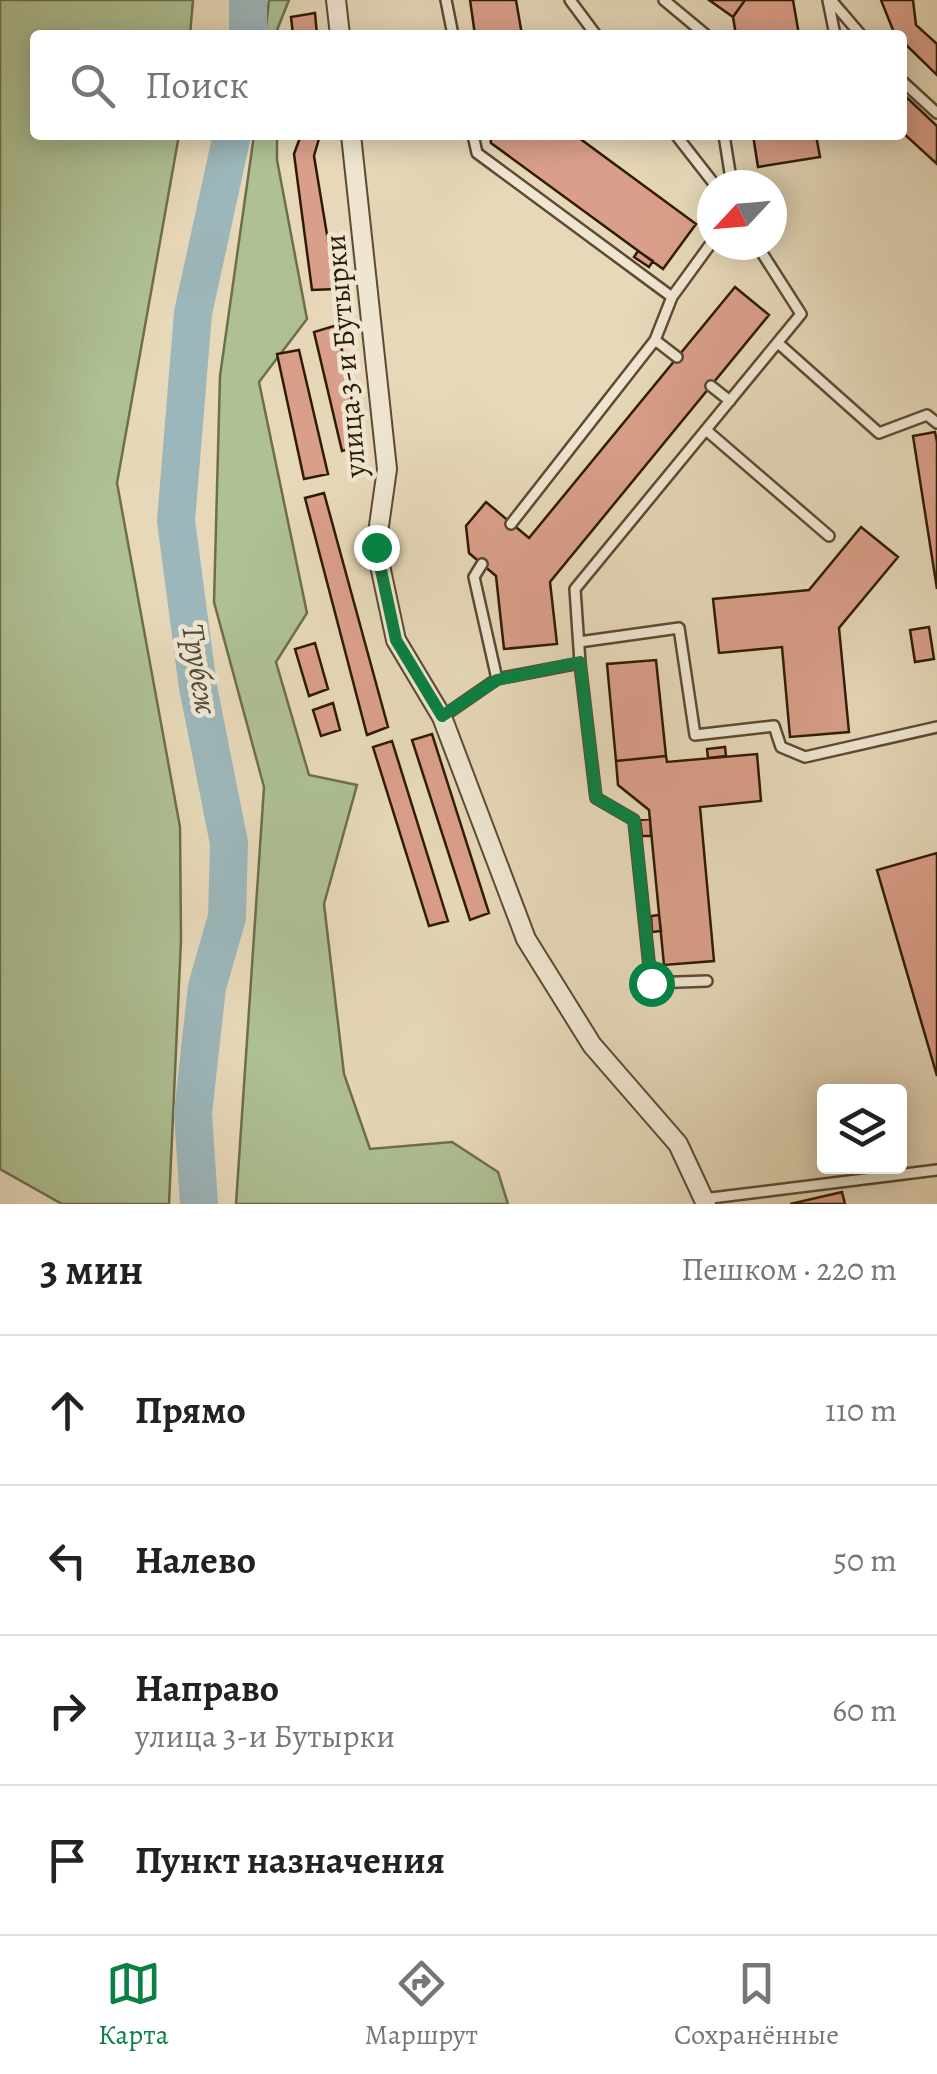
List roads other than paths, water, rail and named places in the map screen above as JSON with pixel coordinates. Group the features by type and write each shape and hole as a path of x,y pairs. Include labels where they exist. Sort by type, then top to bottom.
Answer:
{"street":[{"path":"336,0 339,30"},
{"name":"улица 3-и Бутырки","path":"351,140 387,469 376,547 396,640 442,716 526,939 592,1046 678,1144 704,1202"}],"lane":[{"path":"446,0 452,30"},
{"path":"570,1 584,0"},
{"path":"664,0 700,30"},
{"path":"830,0 834,30"},
{"path":"830,0 857,30"},
{"path":"570,1 592,30"},
{"path":"907,86 937,113"},
{"path":"474,140 476,153 672,297"},
{"path":"680,140 703,170"},
{"path":"725,140 730,170"},
{"path":"512,524 655,340 672,297 699,260"},
{"path":"707,980 651,983 634,820 596,798 575,589 802,314 768,260"},
{"path":"655,340 677,358"},
{"path":"778,342 879,433 927,415 937,423"},
{"path":"711,386 730,401"},
{"path":"706,430 829,536"},
{"path":"482,564 474,577 497,680"},
{"path":"579,642 679,628 695,734 774,726 781,747 805,757 937,727"},
{"path":"442,716 497,680 580,662"},
{"path":"704,1202 937,1170"}],"waterway":[{"name":"Трубеж","path":"248,0 248,30"},
{"name":"Трубеж","path":"199,1204 193,1113 207,987 227,917 229,843 198,687 176,521 193,313 231,140"}]}
